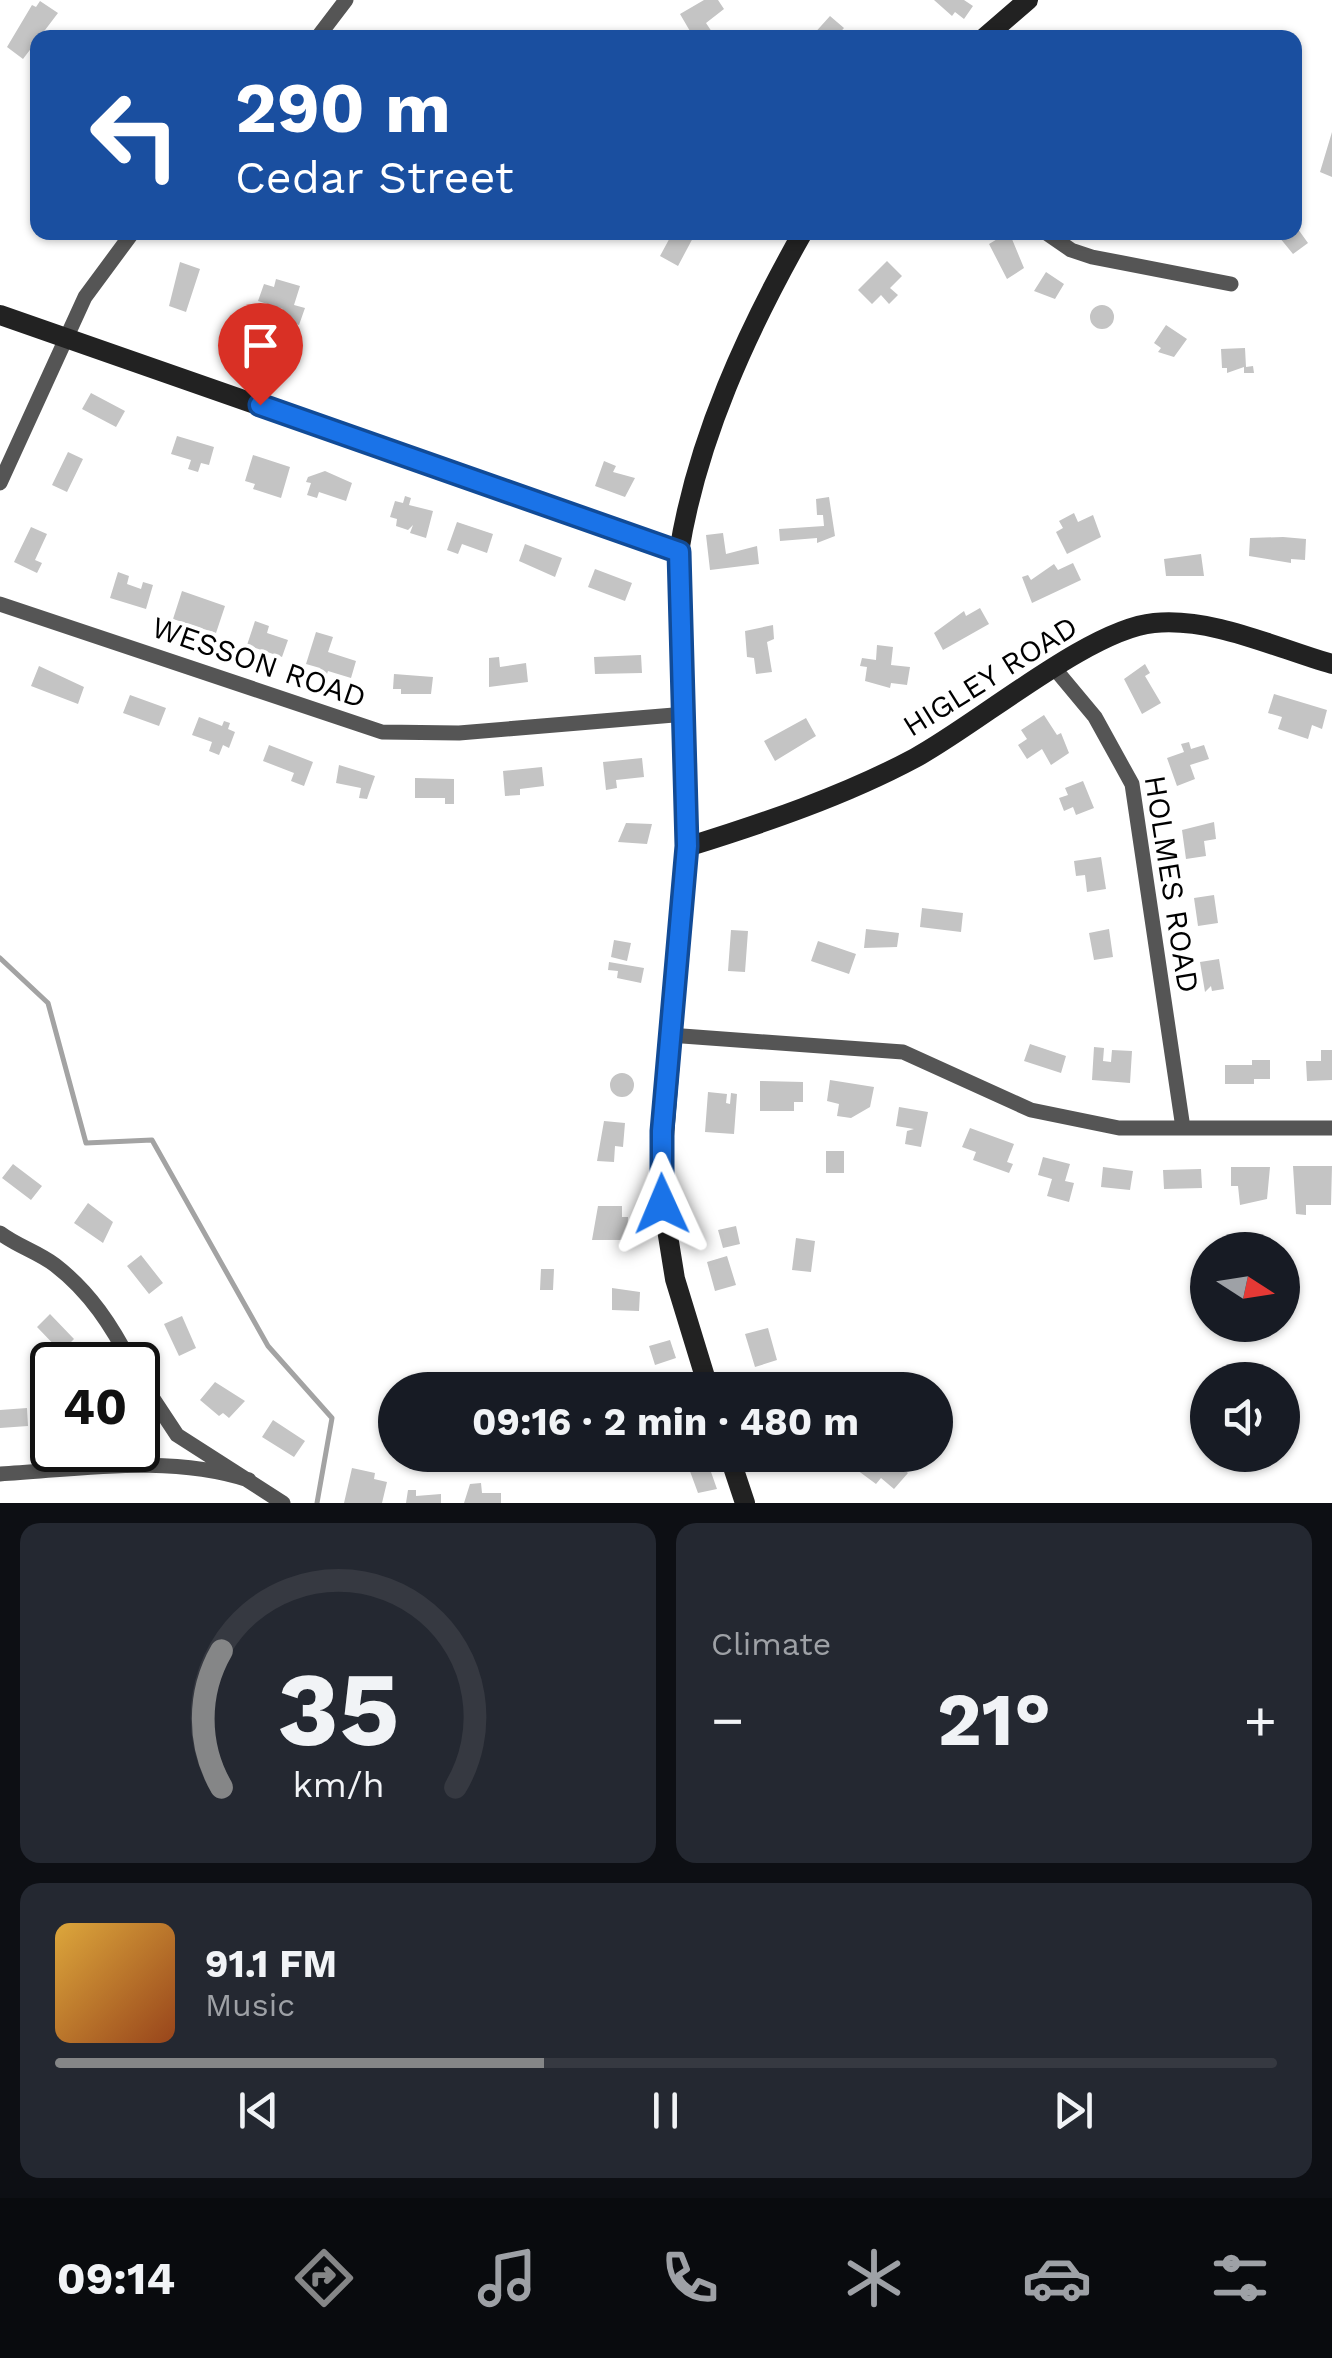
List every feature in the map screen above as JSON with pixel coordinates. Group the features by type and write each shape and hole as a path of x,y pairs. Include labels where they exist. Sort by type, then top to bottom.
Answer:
{"street":[{"path":"323,30 346,0"},
{"path":"993,30 1028,0"},
{"path":"0,483 94,280 126,240"},
{"path":"703,1372 675,1279 662,1204 662,1131 687,846 679,552 686,510 709,433 760,312 799,240"},
{"path":"1057,240 1092,258 1231,284"},
{"path":"0,315 679,552"},
{"name":"WESSON ROAD","path":"0,604 382,732 459,733 686,714"},
{"name":"HIGLEY ROAD","path":"687,846 758,824 912,760 1126,629 1155,623 1231,633 1332,664"},
{"name":"HOLMES ROAD","path":"1055,669 1095,717 1132,784 1183,1128"},
{"path":"670,1035 903,1052 1031,1110 1070,1122 1118,1128 1332,1128"},
{"path":"0,1233 56,1266 78,1286 97,1306 118,1342"},
{"path":"160,1409 177,1435 283,1503"},
{"path":"0,1474 166,1465 197,1466 249,1480"},
{"path":"735,1472 745,1503"}],"building":[{"path":"704,0 718,0 724,9 706,23 711,30 689,30 680,14"},
{"path":"934,0 964,0 973,6 964,19 955,12 952,16"},
{"path":"40,1 58,13 45,30 30,30 30,50 23,59 7,47 32,5 36,7"},
{"path":"830,16 844,28 842,30 817,30"},
{"path":"1332,132 1332,177 1320,172"},
{"path":"1302,235 1308,243 1293,254 1282,240 1302,240"},
{"path":"669,240 692,240 678,266 660,256"},
{"path":"1012,240 1024,268 1007,279 989,244"},
{"path":"887,261 902,276 890,288 898,295 889,304 881,295 872,304 858,290"},
{"path":"180,262 200,269 186,312 169,306"},
{"path":"1046,272 1064,284 1055,299 1034,291"},
{"path":"276,279 300,286 294,305 305,308 299,325 280,319 283,309 258,301 264,284 274,287"},
{"path":"1102,305 1111,308 1111,326 1102,329 1093,326 1090,317 1093,308"},
{"path":"1166,325 1187,339 1174,357 1158,352 1161,348 1154,343"},
{"path":"1245,348 1246,367 1253,366 1254,373 1244,373 1244,367 1227,373 1227,368 1222,368 1221,349"},
{"path":"91,393 125,411 116,427 82,409"},
{"path":"177,436 214,447 209,465 201,463 198,472 188,469 191,460 171,454"},
{"path":"68,452 83,459 67,492 52,485"},
{"path":"253,455 290,467 281,498 253,489 255,484 245,481"},
{"path":"604,461 616,466 613,472 635,478 625,497 595,486"},
{"path":"325,471 352,483 346,501 319,492 317,498 307,495 311,483 306,482 308,477"},
{"path":"405,496 411,498 409,505 433,511 426,538 410,533 413,525 408,530 396,526 397,519 390,517 395,501 403,503"},
{"path":"829,497 835,536 817,543 817,538 780,541 779,529 824,526 823,515 817,515 816,499"},
{"path":"1074,513 1078,522 1093,515 1101,537 1067,554 1056,532 1063,528 1059,521"},
{"path":"457,522 493,534 487,553 462,544 458,554 447,550"},
{"path":"31,527 47,534 35,560 42,563 37,573 14,562"},
{"path":"723,533 726,554 757,546 759,564 710,570 706,535"},
{"path":"1250,538 1306,539 1305,560 1291,559 1291,563 1249,556"},
{"path":"525,544 562,558 555,577 519,561"},
{"path":"1201,554 1204,576 1166,576 1164,559"},
{"path":"1073,563 1081,580 1032,603 1022,577 1028,575 1031,580 1054,564 1058,570"},
{"path":"595,569 632,583 625,601 588,587"},
{"path":"118,572 129,576 127,584 141,589 143,582 153,585 146,609 110,598"},
{"path":"182,591 225,606 216,633 173,619"},
{"path":"980,608 989,624 943,650 934,633 964,611 966,616"},
{"path":"255,621 269,626 267,633 288,640 282,657 247,645"},
{"path":"773,625 774,639 767,642 772,672 756,674 754,658 747,657 745,631"},
{"path":"316,632 333,637 328,652 356,661 351,678 328,671 326,677 318,674 320,668 306,664"},
{"path":"877,645 893,647 891,665 910,667 907,685 891,683 890,688 865,681 867,667 860,666 862,658 876,660"},
{"path":"641,655 642,673 595,674 594,657"},
{"path":"499,657 500,667 526,663 528,682 489,687 489,658"},
{"path":"1145,664 1150,673 1145,676 1161,703 1142,714 1124,679"},
{"path":"39,666 84,687 78,704 31,686"},
{"path":"394,674 433,677 431,694 401,694 401,689 393,689"},
{"path":"1274,694 1327,710 1322,729 1312,725 1308,739 1278,729 1282,717 1268,713"},
{"path":"130,695 166,708 159,726 123,713"},
{"path":"1044,715 1057,735 1061,733 1069,753 1051,765 1042,749 1027,759 1018,745 1027,739 1021,730"},
{"path":"199,717 222,726 224,721 230,723 228,729 235,732 229,748 223,745 219,755 209,751 212,742 192,735"},
{"path":"806,718 816,736 775,761 764,741"},
{"path":"1189,742 1191,749 1204,745 1209,759 1190,765 1195,779 1177,786 1167,758 1184,752 1181,744"},
{"path":"269,745 313,762 304,786 291,781 294,773 263,761"},
{"path":"642,758 644,777 616,780 617,788 606,790 603,762"},
{"path":"339,765 375,776 367,799 359,798 361,788 336,783"},
{"path":"542,767 544,786 520,789 520,795 505,796 503,771"},
{"path":"415,778 454,779 454,804 445,804 445,798 415,798"},
{"path":"1083,781 1094,808 1076,815 1073,807 1064,811 1059,798 1068,795 1065,788"},
{"path":"1214,822 1216,839 1204,841 1206,856 1186,859 1182,830"},
{"path":"626,823 652,824 647,844 618,842"},
{"path":"1101,857 1106,889 1087,892 1085,875 1076,876 1074,861"},
{"path":"1214,895 1218,923 1198,926 1194,898"},
{"path":"922,908 963,913 961,932 920,927"},
{"path":"866,929 899,933 897,947 864,948"},
{"path":"1109,929 1113,957 1094,960 1089,933"},
{"path":"731,930 748,931 745,972 728,971"},
{"path":"614,940 631,943 627,961 611,957"},
{"path":"818,941 856,954 849,974 811,961"},
{"path":"1219,959 1224,989 1212,991 1211,986 1205,992 1200,962"},
{"path":"609,962 644,968 641,983 617,978 618,971 608,970"},
{"path":"1030,1044 1066,1056 1061,1073 1024,1061"},
{"path":"1094,1047 1104,1048 1103,1061 1111,1062 1112,1050 1132,1051 1130,1083 1092,1080"},
{"path":"1321,1050 1332,1050 1332,1080 1307,1081 1306,1061 1321,1061"},
{"path":"1252,1060 1270,1060 1270,1079 1254,1079 1254,1084 1225,1084 1225,1065 1252,1065"},
{"path":"622,1073 634,1085 622,1097 610,1085"},
{"path":"830,1080 874,1087 870,1107 851,1118 837,1116 839,1104 827,1101"},
{"path":"760,1081 803,1082 803,1102 794,1102 794,1111 760,1111"},
{"path":"708,1092 727,1094 726,1103 730,1104 731,1093 737,1094 734,1134 705,1132"},
{"path":"899,1107 928,1112 921,1147 905,1144 907,1131 914,1129 896,1126"},
{"path":"604,1121 625,1123 623,1147 615,1146 614,1162 597,1161"},
{"path":"970,1128 1014,1144 1007,1162 1013,1164 1009,1173 973,1160 976,1152 962,1147"},
{"path":"826,1151 844,1151 844,1173 826,1173"},
{"path":"1043,1157 1070,1164 1065,1181 1074,1183 1069,1202 1047,1196 1052,1179 1038,1175"},
{"path":"13,1164 42,1186 31,1200 2,1178"},
{"path":"1293,1166 1332,1166 1331,1205 1306,1205 1306,1215 1296,1214"},
{"path":"1103,1167 1133,1171 1130,1190 1101,1187"},
{"path":"1231,1167 1270,1167 1267,1199 1240,1205 1238,1186 1231,1186"},
{"path":"1201,1169 1202,1188 1164,1189 1163,1170"},
{"path":"88,1203 113,1222 103,1243 74,1223"},
{"path":"598,1206 622,1206 622,1217 628,1217 627,1240 592,1240"},
{"path":"736,1226 740,1244 723,1248 718,1230"},
{"path":"796,1238 815,1241 811,1272 792,1270"},
{"path":"141,1255 163,1283 149,1294 127,1266"},
{"path":"727,1256 736,1285 715,1291 707,1262"},
{"path":"541,1269 554,1269 553,1290 540,1290"},
{"path":"612,1288 640,1292 639,1311 612,1310"},
{"path":"50,1314 74,1339 51,1342 37,1327"},
{"path":"182,1316 196,1348 179,1356 164,1324"},
{"path":"768,1328 777,1360 755,1367 745,1334"},
{"path":"670,1340 676,1358 655,1365 649,1346"},
{"path":"215,1382 245,1401 229,1418 223,1413 219,1416 200,1400"},
{"path":"27,1408 28,1426 0,1428 0,1410"},
{"path":"273,1420 305,1441 294,1457 262,1437"},
{"path":"352,1468 375,1473 374,1479 387,1482 382,1503 344,1503"},
{"path":"690,1472 711,1472 717,1489 698,1493"},
{"path":"860,1472 908,1473 894,1489 881,1478 876,1484"},
{"path":"481,1483 482,1493 501,1493 501,1503 464,1503 470,1484"},
{"path":"408,1490 416,1490 416,1496 441,1494 441,1503 406,1503"}],"waterway":[{"path":"0,958 48,1003 86,1143 152,1140 268,1346 332,1418 317,1503"}],"route":[{"path":"260,405 679,552 687,846 662,1131 662,1204"}]}
